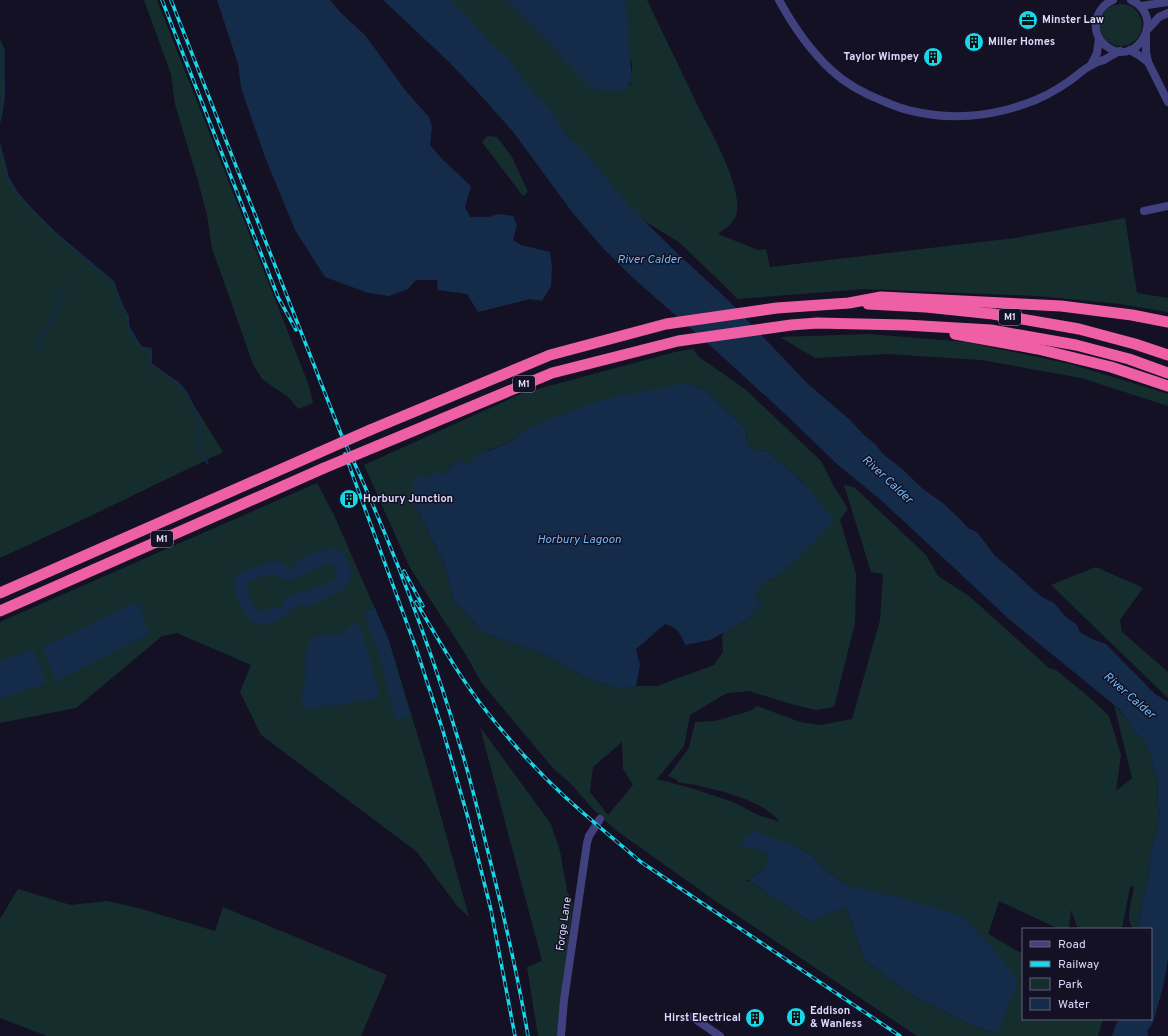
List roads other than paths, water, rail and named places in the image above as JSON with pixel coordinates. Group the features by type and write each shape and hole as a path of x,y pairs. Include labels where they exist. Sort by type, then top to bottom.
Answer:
{"highway":[{"path":"849,303 881,297 1001,302 1061,306 1132,315 1168,322"},
{"name":"M1","path":"0,592 370,430 550,354 666,324 777,308 849,303 926,307 993,314 1079,329 1135,344 1168,355"},
{"name":"M1","path":"0,611 324,468 552,373 678,341 791,325 817,323 905,325 991,330 1076,345 1129,359 1168,373"},
{"path":"905,325 1038,349 1111,367 1168,386"}],"street":[{"path":"779,0 805,42 832,71 849,84 864,93 911,111 937,115 960,116 993,113 1007,110 1025,104 1051,92 1068,83 1091,65 1120,51 1130,50 1140,45 1158,17 1168,13"},
{"path":"1112,0 1101,9 1097,16 1096,30 1099,38 1108,47 1120,51"},
{"path":"1131,0 1141,6 1147,17 1146,52 1148,62 1168,102"},
{"path":"1141,6 1168,2"},
{"path":"1091,65 1097,53 1099,38"},
{"path":"1130,50 1148,62"},
{"path":"1144,211 1168,206"},
{"name":"Forge Lane","path":"561,1036 564,1000 587,843 589,836 600,819"},
{"path":"692,1017 720,1036"}],"water":[{"path":"217,0 330,0 342,14 365,35 405,90 429,117 432,127 430,145 442,159 471,186 465,207 470,217 489,217 498,214 513,216 517,225 513,240 521,245 550,252 552,268 551,286 542,301 530,299 478,312 467,294 438,290 437,280 416,280 408,289 389,296 368,293 325,277 295,230 265,157 241,88 238,64"},
{"name":"River Calder","path":"383,0 450,0 491,44 508,58 522,79 537,97 550,109 568,138 585,153 629,206 728,300 807,383 850,420 875,444 884,455 900,467 923,489 943,503 968,528 977,532 995,556 1042,597 1054,603 1065,616 1077,625 1080,632 1092,639 1106,644 1155,694 1168,702 1168,958 1164,983 1153,1023 1147,1031 1148,1036 1112,1036 1118,1020 1152,1020 1152,928 1137,928 1160,811 1157,805 1158,783 1152,760 1144,740 1135,732 1118,708 1010,620 882,501 838,465 714,349 632,277 602,247 572,212 514,133 450,63"},
{"path":"507,0 625,0 632,80 624,91 594,90"},
{"name":"Horbury Lagoon","path":"686,383 705,390 747,430 746,441 753,450 767,451 808,487 834,521 789,565 758,588 755,596 762,603 747,620 710,640 685,645 678,632 673,627 665,624 636,649 640,665 636,686 622,689 583,677 549,656 484,633 453,600 446,568 413,501 413,479 422,476 431,478 435,472 445,474 459,460 469,465 476,456 514,440 524,430 597,401"},
{"path":"330,548 338,550 344,554 351,574 348,584 340,591 316,604 299,605 295,607 275,622 259,624 252,622 246,616 235,592 235,584 238,574 260,565 277,561 281,562 289,569 293,568 297,560","holes":["326,563 333,565 336,573 335,578 325,585 282,599 284,605 281,607 258,611 250,598 248,583 254,579 273,573 281,578 292,579 304,575"]},
{"path":"132,604 140,605 149,634 56,681 43,647"},
{"path":"375,608 389,641 410,717 395,719 379,654 364,613"},
{"path":"352,624 361,627 379,693 377,698 339,705 321,706 313,709 304,708 301,700 306,676 306,651 311,638 343,633"},
{"path":"33,649 46,683 0,699 0,662"},
{"path":"754,831 796,847 813,856 820,866 849,887 860,888 916,902 962,916 993,948 1018,981 997,1034 969,1024 907,992 864,959 847,908 809,921 749,880 765,869 768,859 765,851 738,845"}],"waterway":[{"path":"0,46 2,48 4,83 0,118"},
{"path":"0,148 8,178 17,193 57,235 113,282 121,304 128,317 128,326 141,348 151,349 151,364 180,385 186,392 195,410 199,429 200,449 208,464"},
{"path":"38,348 66,284"}],"railway":[{"path":"162,0 278,297 296,330"},
{"path":"171,0 341,434 392,550 436,669 476,802 500,901 520,991 528,1036"},
{"path":"345,454 417,651 443,731 468,818 491,910 515,1036"},
{"path":"404,571 423,606"},
{"path":"416,602 458,672 487,712 533,765 572,804 641,862 900,1036"}],"place":[{"name":"Minster Law","path":"1028,20"},
{"name":"Miller Homes","path":"974,42"},
{"name":"Taylor Wimpey","path":"933,57"},
{"name":"Horbury Junction","path":"349,499"},
{"name":"Eddison & Wanless","path":"796,1017"},
{"name":"Hirst Electrical","path":"755,1018"}]}
